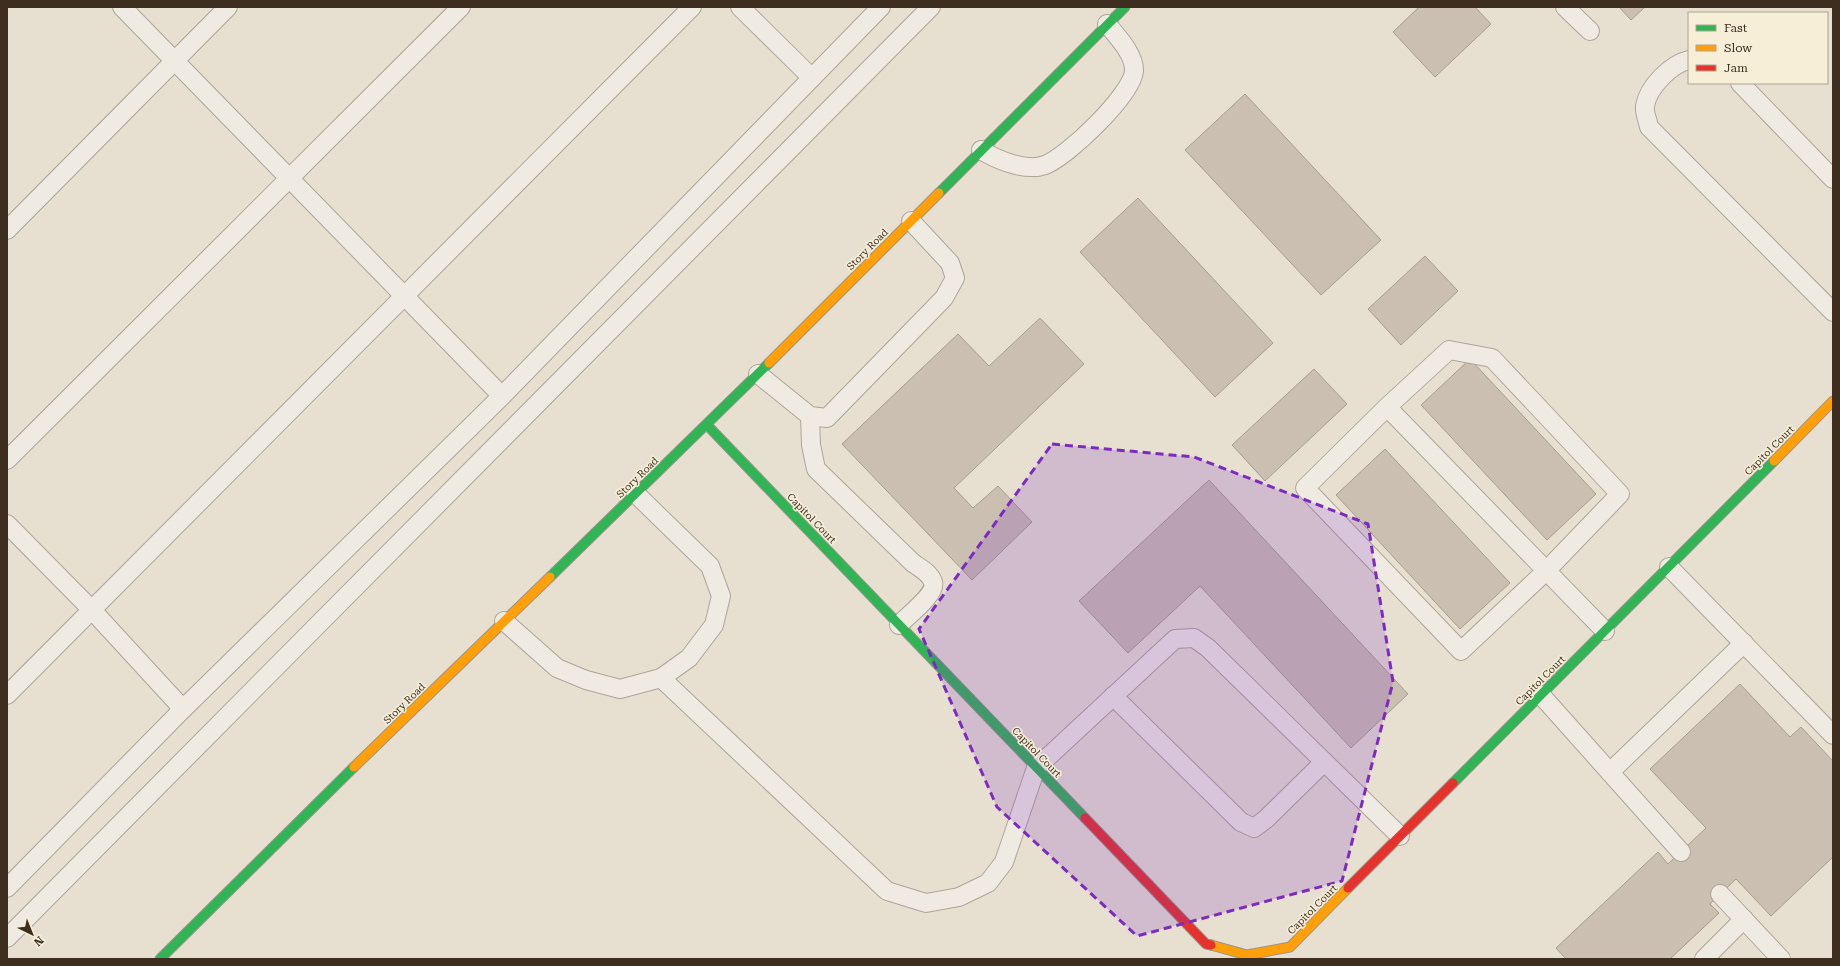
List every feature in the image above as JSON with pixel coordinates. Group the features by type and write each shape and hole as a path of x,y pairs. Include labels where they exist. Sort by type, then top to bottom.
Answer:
{"street":[{"name":"Story Road","path":"160,959 306,813 707,425 1125,7"},
{"name":"Capitol Court","path":"707,425 1206,944 1247,955 1290,947 1833,401"}],"lane":[{"path":"122,7 502,396"},
{"path":"7,230 228,7"},
{"path":"7,460 461,7"},
{"path":"7,696 692,7"},
{"path":"740,7 812,78"},
{"path":"7,888 183,709 502,396 881,7"},
{"path":"7,938 931,7"},
{"path":"1566,7 1590,31"},
{"path":"981,150 998,160 1020,166 1044,166 1064,155 1102,119 1128,88 1134,71 1128,50 1107,24"},
{"path":"1688,61 1668,72 1653,85 1645,107 1650,127 1831,306"},
{"path":"1741,84 1833,179"},
{"path":"758,374 810,416 827,418 944,298 955,278 950,263 911,221"},
{"path":"1449,350 1492,358 1620,494 1546,570 1461,651 1305,488 1387,406 1449,350"},
{"path":"1387,406 1605,631"},
{"path":"810,416 811,445 816,469 913,562 929,575 934,583 932,592 899,625"},
{"path":"504,621 557,668 586,680 620,689 661,678 689,658 714,625 721,596 710,566 636,494"},
{"path":"7,524 92,610 183,709"},
{"path":"1669,567 1833,735"},
{"path":"661,678 887,891 926,903 960,898 988,883 1004,862 1036,768 1175,639 1194,638 1208,648 1400,836"},
{"path":"1610,772 1744,643"},
{"path":"1541,695 1681,852"},
{"path":"1113,696 1241,822 1254,828 1266,819 1324,762"},
{"path":"1720,894 1781,959"},
{"path":"1704,959 1744,919"}],"highlighted area":[{"path":"1052,444 1194,457 1368,524 1393,682 1342,881 1137,936 997,807 919,629"}],"building":[{"path":"1419,7 1475,7 1491,24 1435,77 1393,32"},
{"path":"1619,7 1645,7 1631,20"},
{"path":"1245,94 1381,240 1321,295 1185,150"},
{"path":"1138,198 1273,343 1215,397 1080,252"},
{"path":"1425,256 1458,291 1401,345 1368,309"},
{"path":"1040,318 1084,364 954,488 973,508 998,486 1032,522 972,580 842,444 958,334 989,366"},
{"path":"1470,359 1596,494 1547,540 1421,405"},
{"path":"1314,369 1347,404 1265,481 1232,445"},
{"path":"1385,449 1510,583 1460,629 1336,495"},
{"path":"1209,480 1408,694 1351,748 1200,586 1128,653 1079,601"},
{"path":"1740,684 1790,737 1801,727 1833,761 1833,857 1771,916 1736,879 1710,904 1719,913 1670,959 1566,959 1556,948 1658,852 1668,864 1706,828 1650,769"}],"traffic: fast":[{"path":"939,193 1125,7"},
{"path":"550,577 769,363"},
{"path":"707,425 1085,818"},
{"path":"1453,783 1774,461"},
{"path":"160,959 354,767"}],"traffic: slow":[{"path":"769,363 939,193"},
{"path":"1774,461 1833,401"},
{"path":"354,767 550,577"},
{"path":"1211,945 1247,955 1290,947 1348,888"}],"traffic: jam":[{"path":"1348,888 1453,783"},
{"path":"1085,818 1206,944 1211,945"}]}
